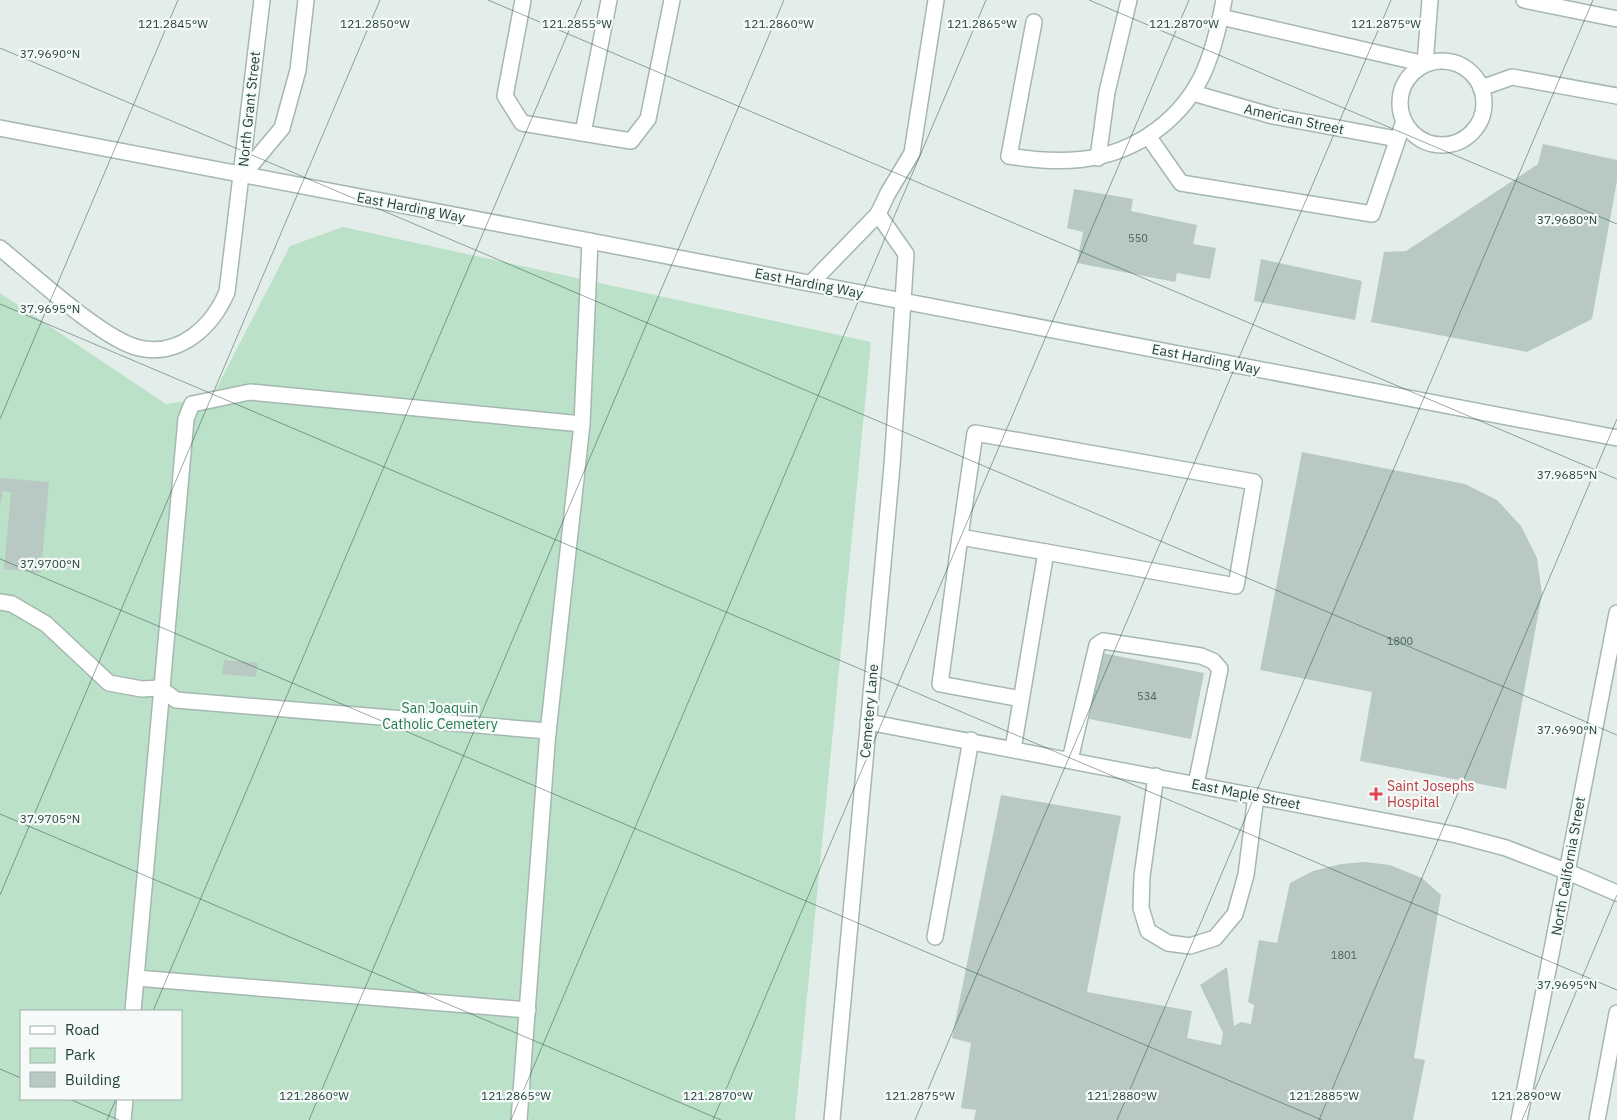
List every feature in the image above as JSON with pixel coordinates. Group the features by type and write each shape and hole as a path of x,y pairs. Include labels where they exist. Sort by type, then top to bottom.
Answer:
{"street":[{"name":"North Grant Street","path":"242,176 262,0"},
{"name":"North Grant Street","path":"242,176 282,128 298,70 306,0"},
{"path":"523,0 505,96 522,123 631,141 648,119 672,0"},
{"path":"583,133 609,0"},
{"path":"811,283 878,214 912,153 936,0"},
{"path":"1098,158 1107,92 1128,0"},
{"path":"1034,22 1009,156 1067,162 1098,158 1121,150 1148,136 1180,110 1207,69 1224,0"},
{"path":"1425,64 1430,0"},
{"path":"1524,0 1617,19"},
{"path":"1220,17 1425,64"},
{"path":"1438,61 1452,62 1464,67 1474,76 1481,88 1484,101 1482,114 1476,127 1466,138 1453,144 1438,145 1424,141 1412,133 1404,121 1400,108 1401,94 1405,82 1425,64 1438,61"},
{"path":"1481,88 1512,77 1617,96"},
{"name":"American Street","path":"1192,93 1273,116 1398,139"},
{"path":"1148,136 1181,183 1372,214 1404,121"},
{"name":"East Harding Way","path":"0,128 242,176 1617,438"},
{"path":"0,248 82,314 118,340 139,348 161,349 178,345 202,331 220,309 228,292 242,176"},
{"name":"Cemetery Lane","path":"832,1120 892,466 906,254 878,214"},
{"path":"519,1120 548,733 582,424 590,241"},
{"path":"133,1010 160,688 186,419 192,404 250,392 582,424"},
{"path":"960,537 1236,586 1254,482 975,433 960,537 940,684 1021,699"},
{"path":"1013,749 1046,552"},
{"path":"0,602 12,604 46,624 109,683 142,689 160,688 176,700 548,731 548,733"},
{"name":"North California Street","path":"1519,1120 1617,613"},
{"path":"1070,760 1097,644 1103,641 1201,656 1213,661 1220,670 1196,784"},
{"name":"East Maple Street","path":"868,722 971,740 1457,835 1506,848 1617,893"},
{"path":"935,937 971,740"},
{"path":"1156,776 1142,876 1141,908 1148,931 1168,943 1190,946 1215,938 1235,914 1246,875 1256,796"},
{"path":"136,978 528,1010"},
{"path":"1596,1120 1617,1013"},
{"path":"123,1120 125,1100"}],"green space":[{"name":"San Joaquin Catholic Cemetery","path":"343,227 871,342 795,1120 0,1120 0,293 166,404 212,397 290,246"}],"building":[{"path":"1543,144 1617,160 1617,181 1592,319 1527,352 1371,322 1384,252 1406,251 1538,164"},
{"path":"1074,189 1133,199 1131,211 1197,225 1193,244 1216,248 1210,279 1177,273 1175,282 1077,263 1083,232 1067,228"},
{"path":"1261,259 1362,281 1355,320 1254,301"},
{"path":"1302,452 1465,484 1497,500 1521,526 1537,558 1542,594 1506,789 1360,761 1372,692 1260,670"},
{"path":"0,478 49,482 41,573 4,569 11,492 3,491 0,505"},
{"path":"1102,653 1204,673 1191,739 1089,719"},
{"path":"224,660 258,663 256,677 222,674"},
{"path":"1001,795 1121,816 1087,992 1192,1011 1187,1038 1221,1045 1223,1033 1200,985 1227,967 1234,1026 1241,1022 1251,1024 1254,1005 1248,1002 1259,940 1277,943 1290,883 1313,871 1341,864 1364,862 1390,865 1422,878 1441,895 1414,1058 1425,1060 1413,1120 974,1120 976,1110 961,1108 971,1043 952,1038"}],"place":[{"name":"Saint Josephs Hospital","path":"1376,794"}]}
